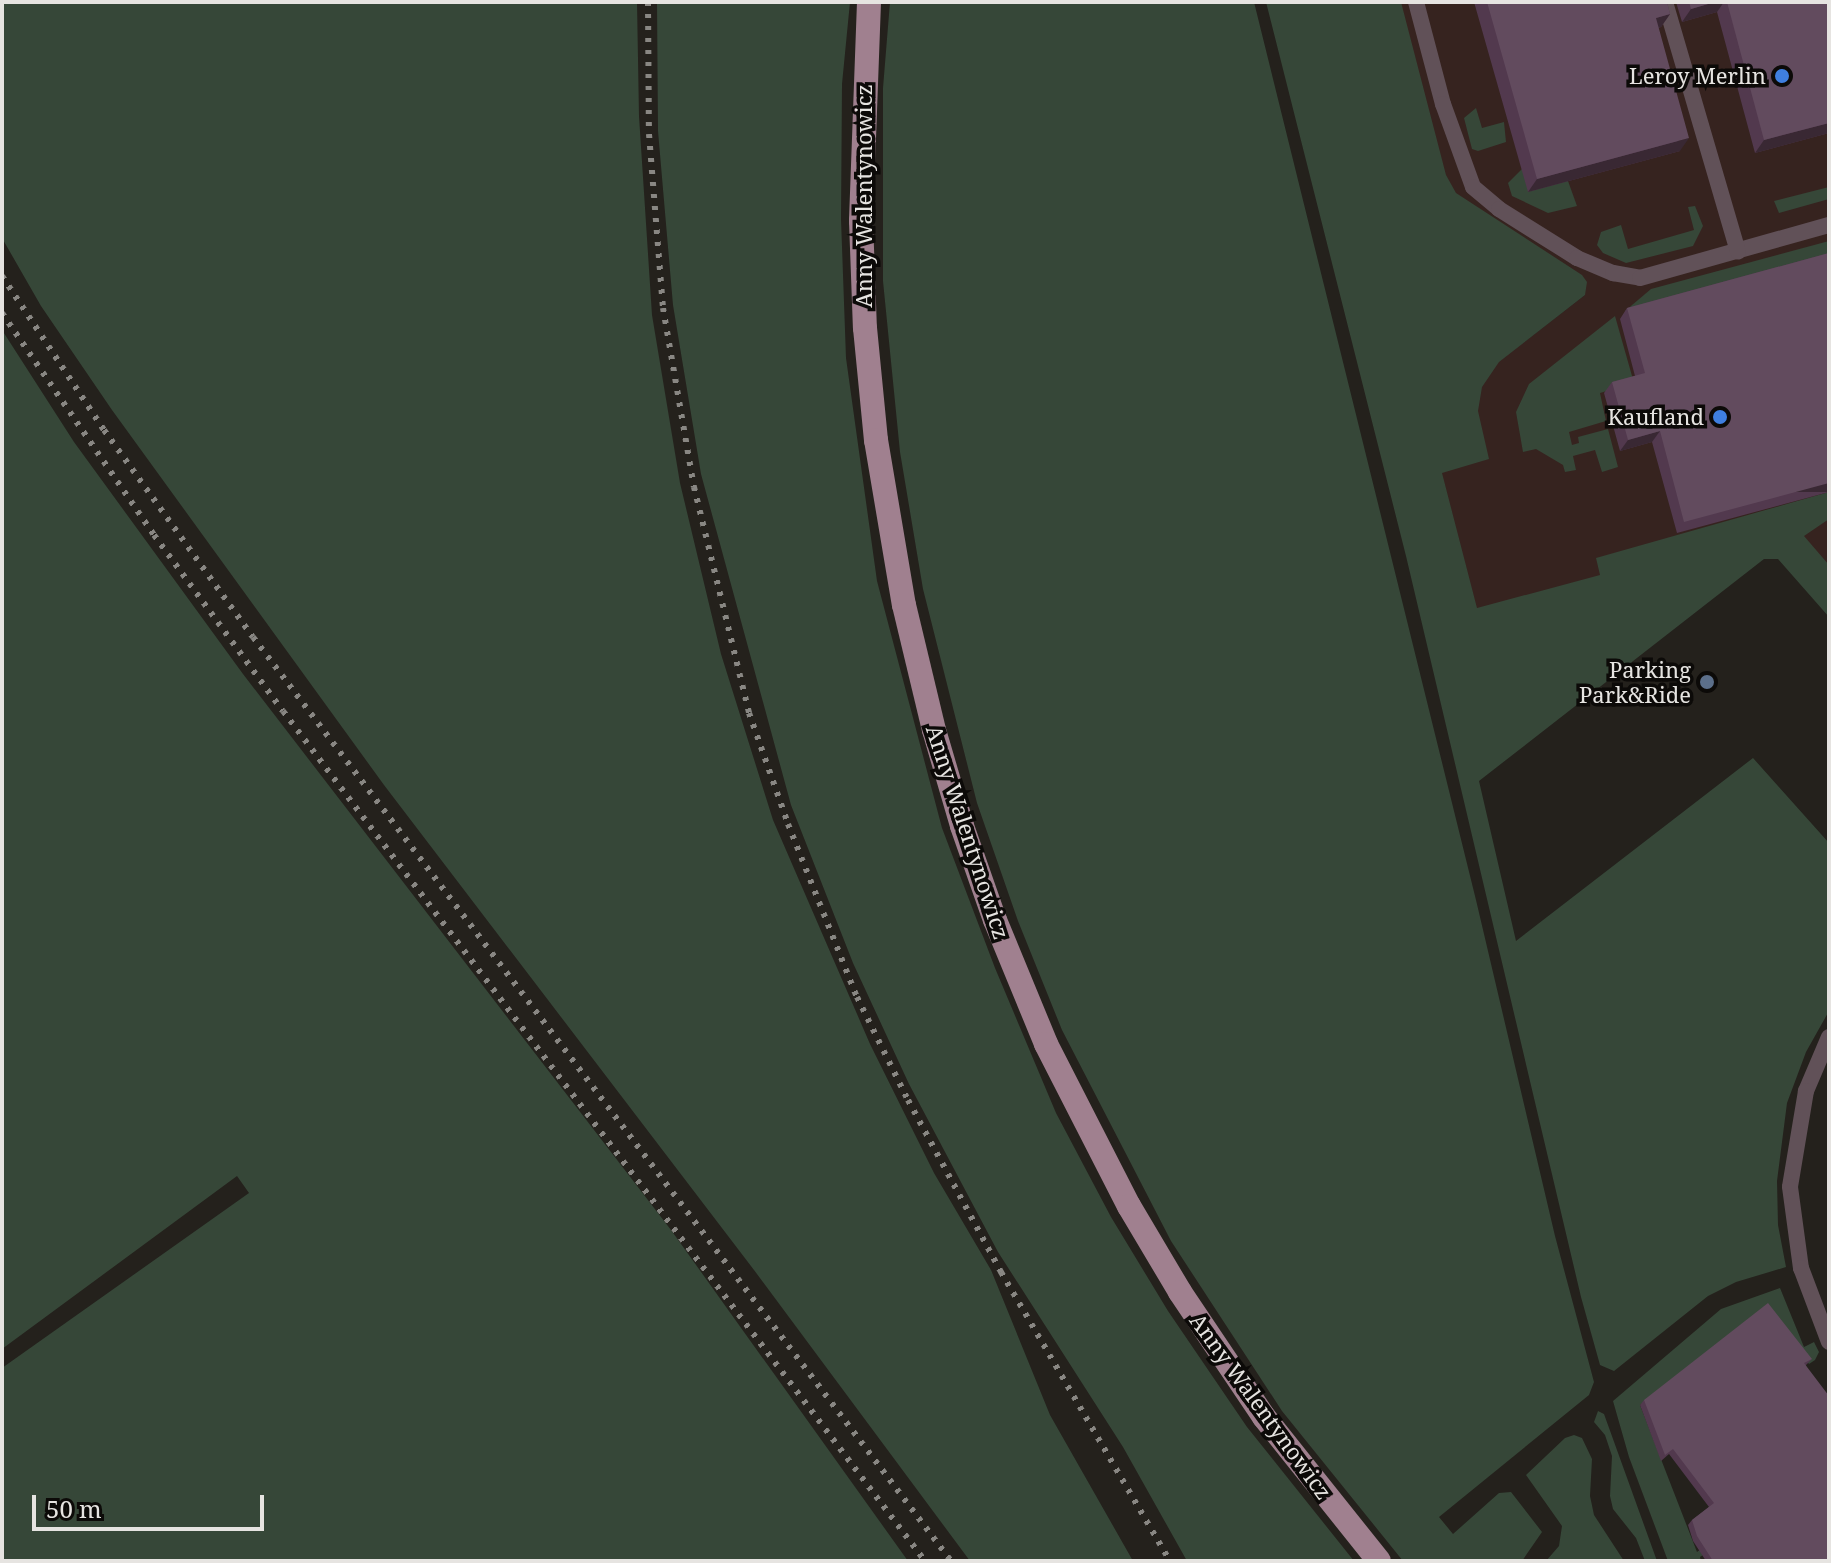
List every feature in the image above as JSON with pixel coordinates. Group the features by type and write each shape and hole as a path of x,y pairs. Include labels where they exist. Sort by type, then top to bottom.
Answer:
{"main road":[{"name":"Anny Walentynowicz","path":"869,2 861,221 865,328 876,440 904,605 934,730 962,826 995,920 1046,1044 1129,1206 1193,1312 1264,1417 1379,1561"}],"lane":[{"path":"1416,2 1443,104 1473,187 1499,209 1577,258 1613,273 1640,278 1829,225"},
{"path":"1665,2 1738,252"},
{"path":"1829,1037 1806,1091 1790,1187 1801,1268 1829,1342"}],"shaded area":[{"path":"1364,2 1829,2 1829,586 1776,525 1462,765 1387,448 1585,295 1447,212"}],"green space":[{"path":"2,2 637,2 639,116 652,315 680,483 721,654 773,820 870,1044 934,1173 991,1270 1050,1415 1133,1561 970,1561 754,1270 384,785 112,410 41,306 2,238"},
{"path":"657,2 850,2 842,84 841,219 846,358 877,581 942,828 995,968 1056,1113 1111,1217 1168,1311 1247,1427 1354,1561 1187,1561 1123,1447 998,1252 909,1084 853,963 791,805 701,474 673,305 658,131"},
{"path":"890,2 1254,2 1476,900 1555,1236 1594,1382 1589,1395 1439,1517 1453,1534 1499,1493 1511,1492 1542,1532 1522,1561 1403,1561 1282,1411 1171,1241 1062,1030 1018,921 977,803 923,589 900,452 883,281 883,88"},
{"path":"1266,2 1401,2 1446,175 1456,193 1582,275 1587,282 1585,295 1499,362 1482,387 1478,411 1489,459 1442,473 1477,608 1600,575 1596,558 1829,492 1829,519 1804,536 1829,565 1829,617 1778,559 1764,559 1479,781 1516,941 1753,758 1829,843 1829,1011 1806,1052 1787,1103 1777,1181 1778,1225 1786,1267 1736,1282 1708,1296 1614,1371 1600,1365 1581,1297 1406,556"},
{"path":"1476,108 1482,128 1504,122 1506,142 1478,151 1472,149 1464,118"},
{"path":"1522,169 1568,181 1577,206 1548,213 1512,196 1508,183"},
{"path":"1829,187 1829,199 1779,213 1774,201"},
{"path":"1695,206 1703,226 1693,246 1626,263 1603,253 1597,245 1601,232 1621,225 1628,249 1694,230 1688,207"},
{"path":"1829,241 1829,257 1625,311 1651,289"},
{"path":"1615,316 1634,383 1600,393 1606,421 1569,432 1572,445 1579,443 1578,437 1608,429 1618,467 1602,472 1595,450 1573,456 1576,470 1565,472 1563,465 1536,449 1523,452 1516,412 1529,384"},
{"path":"2,330 74,442 243,674 671,1230 908,1561 2,1561 2,1368 249,1193 237,1176 2,1349"},
{"path":"1780,1288 1804,1347 1814,1342 1819,1352 1815,1360 1809,1364 1764,1308 1640,1405 1697,1552 1809,1468 1829,1474 1700,1557 1701,1561 1668,1561 1629,1457 1613,1401 1721,1309"},
{"path":"1598,1411 1604,1414 1657,1561 1645,1561 1636,1538 1613,1509 1610,1496 1612,1456 1605,1435 1594,1422"},
{"path":"1574,1435 1582,1438 1592,1459 1590,1496 1594,1515 1624,1561 1546,1561 1559,1546 1562,1526 1526,1475 1565,1438"}],"building":[{"path":"1487,2 1667,2 1670,14 1656,18 1689,138 1537,179"},
{"path":"1689,2 1715,2 1691,9"},
{"name":"Leroy Merlin","path":"1727,2 1829,2 1829,123 1764,140"},
{"name":"Kaufland","path":"1829,253 1829,483 1684,522 1660,431 1628,440 1612,382 1645,373 1627,308"},
{"path":"1768,1303 1812,1359 1804,1363 1829,1396 1829,1561 1713,1561 1697,1536 1692,1520 1714,1503 1673,1449 1665,1455 1644,1400"}],"railway":[{"path":"648,2 649,134 663,308 694,487 749,713 788,824 857,997 908,1100 1001,1272 1170,1561"},
{"path":"2,276 104,430 253,637 951,1561"},
{"path":"2,313 154,535 283,711 925,1561"}],"place":[{"name":"Leroy Merlin","path":"1782,76"},
{"name":"Kaufland","path":"1720,417"},
{"name":"Parking Park&Ride","path":"1707,682"}]}
